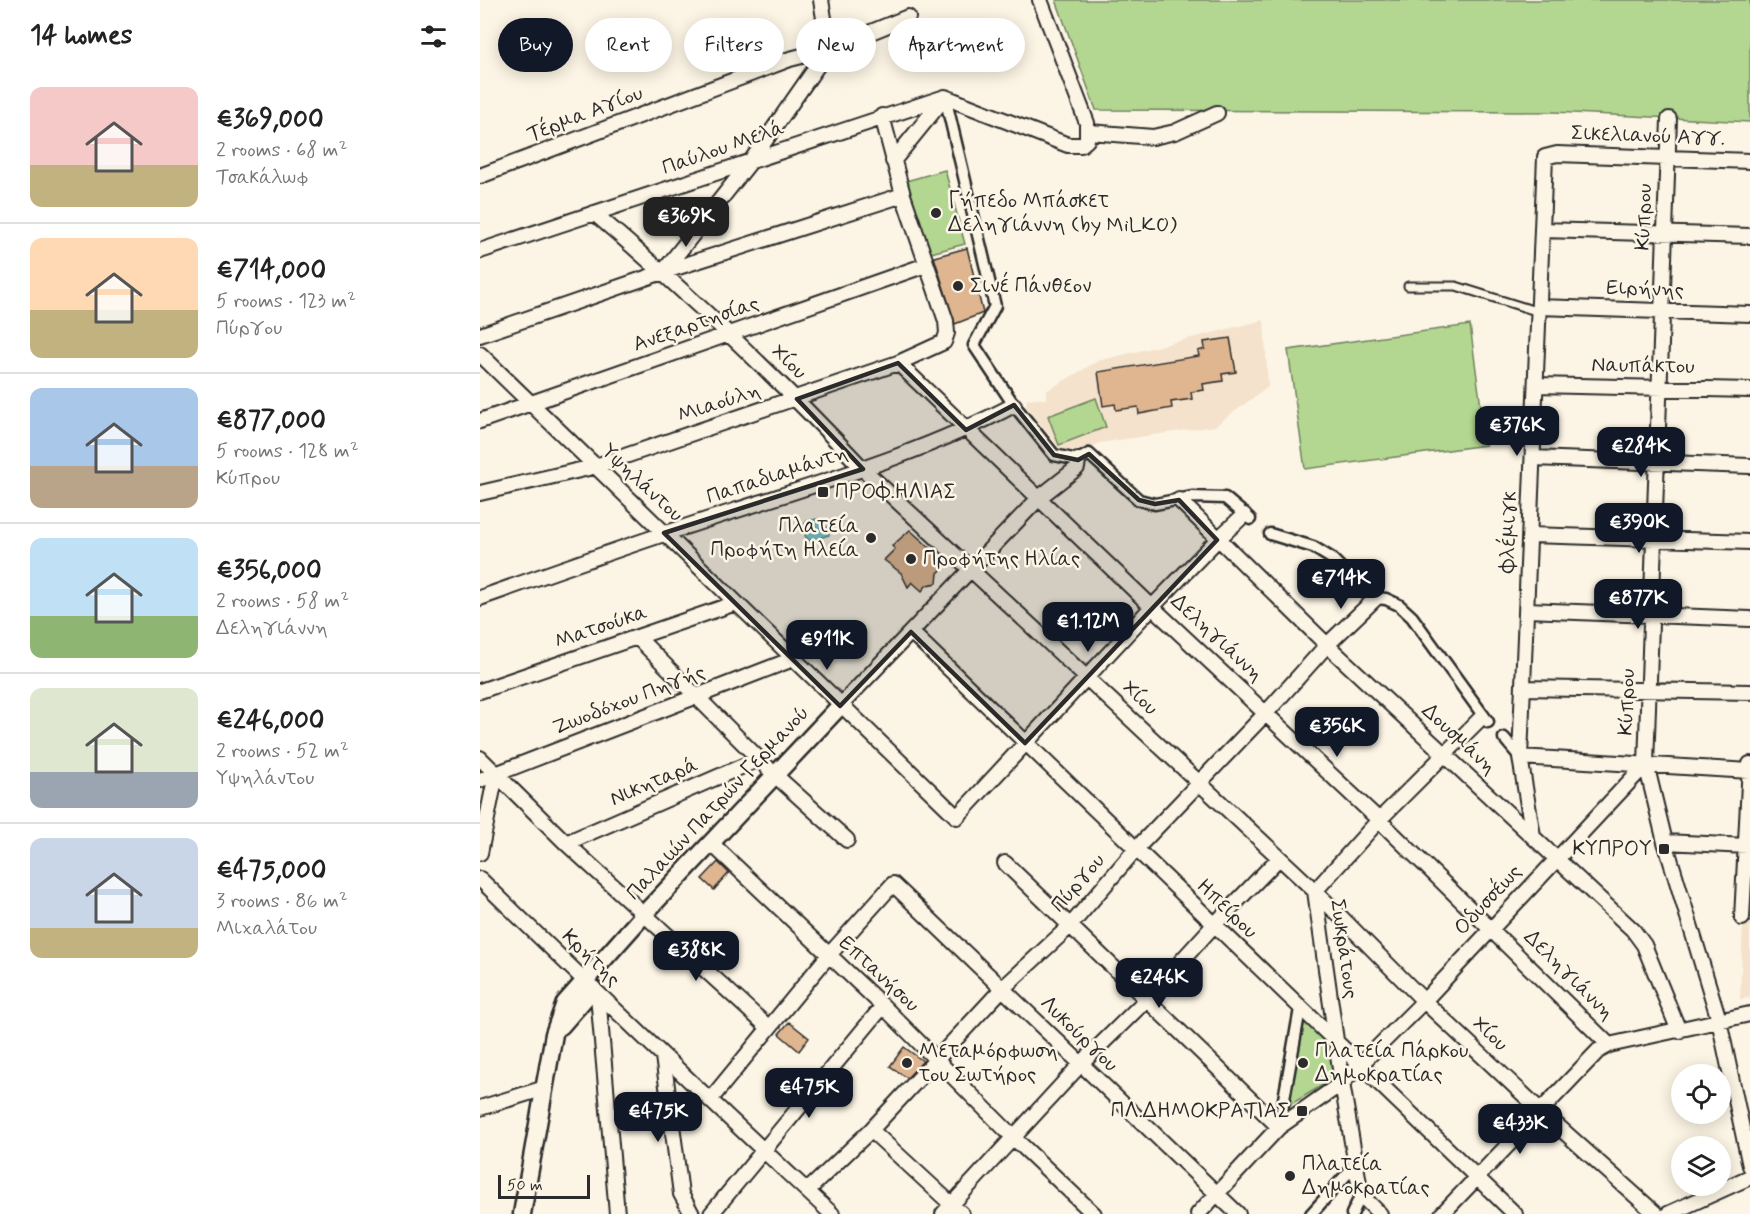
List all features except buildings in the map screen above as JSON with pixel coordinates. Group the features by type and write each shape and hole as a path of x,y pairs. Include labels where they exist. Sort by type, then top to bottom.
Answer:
{"street":[{"path":"821,0 824,18"},
{"path":"945,97 1068,145 1081,145 1087,140 1089,132 1040,0"},
{"name":"Τέρμα Αγίου","path":"876,30 908,17"},
{"name":"Τέρμα Αγίου","path":"480,176 796,58"},
{"path":"663,272 751,161 814,72"},
{"path":"893,161 945,97"},
{"path":"945,97 995,306 974,345 1014,405 1054,455 1078,460 1089,454 1139,500 1155,504 1192,497 1225,498 1247,517 1217,540 1025,743"},
{"name":"Παύλου Μελά","path":"480,251 945,97"},
{"path":"1089,132 1154,137 1175,132 1217,113"},
{"path":"882,116 903,195 926,265"},
{"name":"Κύπρου","path":"1669,119 1646,764 1665,842 1719,1020 1750,1166"},
{"name":"Σικελιανού Αγγ.","path":"1545,157 1557,154 1750,161"},
{"name":"Φλέμιγκ","path":"1533,836 1521,757 1545,157"},
{"path":"480,335 663,272 903,195"},
{"name":"Χίου","path":"594,213 663,272 731,335 797,399 863,469 1315,891 1424,1001 1541,1111 1656,1214"},
{"path":"1542,230 1750,236"},
{"name":"Μιαούλη","path":"480,493 593,467 797,399 898,363 944,342 947,333 946,321 926,265"},
{"name":"Ανεξαρτησίας","path":"480,421 926,265"},
{"name":"Ειρήνης","path":"1539,309 1750,314"},
{"name":"Υψηλάντου","path":"480,354 593,467 957,818 1025,743"},
{"name":"Δεληγιάννη","path":"898,363 1152,607 1379,819 1609,1045"},
{"name":"Ναυπάκτου","path":"1536,385 1750,390"},
{"name":"Παπαδιαμάντη","path":"480,598 664,533 863,469 966,430 1014,405"},
{"path":"1533,458 1750,466"},
{"name":"Παλαιών Πατρών Γερμανού","path":"522,1214 554,1034 565,1003 592,988 645,913 1040,498 1077,468 1078,460"},
{"name":"Δουσμάνη","path":"1179,500 1217,540 1327,645 1633,930 1644,945 1679,1031"},
{"path":"1270,534 1313,547 1331,558 1363,590 1376,598 1386,599 1399,605 1412,617 1485,719"},
{"path":"1530,535 1750,542"},
{"name":"Πύργου","path":"807,1191 871,1130 1002,989 1070,926 1135,849 1266,713 1327,645 1376,598"},
{"name":"Ματσούκα","path":"480,691 736,603"},
{"path":"1527,610 1750,619"},
{"name":"Ηπείρου","path":"911,632 1515,1214"},
{"path":"637,638 776,776 847,840"},
{"name":"Ζωοδόχου Πηγής","path":"480,780 793,659"},
{"path":"1523,688 1750,692"},
{"name":"Σωκράτους","path":"1361,1195 1342,1083 1315,891 1379,819 1444,753 1485,719"},
{"path":"1504,738 1521,757 1750,771"},
{"path":"480,758 566,843 769,1028"},
{"name":"Νικηταρά","path":"566,843 759,759"},
{"path":"1742,918 1750,762"},
{"name":"Οδυσσέως","path":"1198,1214 1280,1127 1342,1083 1424,1001 1646,764"},
{"path":"480,853 496,774"},
{"path":"1665,842 1747,846"},
{"name":"Επτανήσου","path":"711,843 938,1058 1015,1139 1095,1214"},
{"path":"871,1130 953,1211 1080,1065 1147,999 1279,858"},
{"path":"1005,863 1280,1127"},
{"name":"Κρήτης","path":"480,879 663,1056 832,1214"},
{"name":"Λυκούργου","path":"828,956 893,884 1238,1214"},
{"path":"710,1100 828,956"},
{"path":"592,988 617,1214"},
{"path":"711,1214 884,1006"},
{"path":"1280,1127 1300,1009"},
{"path":"1442,1214 1598,1051 1609,1045 1750,1014"},
{"path":"663,1056 681,1194 692,1214"},
{"path":"480,1108 545,1088"},
{"path":"1311,1214 1356,1164"},
{"path":"1668,1214 1750,1177"},
{"path":"1352,1214 1361,1195 1380,1214"}],"lane":[{"path":"1408,285 1456,286 1539,309"}],"highlighted area":[{"path":"898,363 966,430 1014,405 1054,455 1078,460 1089,454 1139,500 1155,504 1179,500 1217,540 1025,743 911,632 840,706 664,533 863,469 797,399"}],"shaded area":[{"path":"1264,320 1268,387 1215,426 1099,443 1086,451 1061,450 1026,406 1027,399 1046,399 1046,391 1098,361"},
{"path":"1746,847 1750,847 1750,998 1740,999"}],"green space":[{"path":"1056,0 1750,0 1750,122 1553,112 1096,110"},
{"name":"Γήπεδο Μπάσκετ Δεληγιάννη (by MiLKO)","path":"945,170 965,244 927,254 906,181"},
{"path":"1470,325 1486,445 1305,469 1288,350"},
{"path":"1096,398 1106,427 1059,445 1048,416"},
{"path":"1303,1016 1333,1049 1336,1077 1288,1106"}],"water":[{"path":"817,519 821,521 821,526 827,527 829,535 810,541 805,536 807,530 804,525 807,521"}],"place":[{"name":"Γήπεδο Μπάσκετ Δεληγιάννη (by MiLKO)","path":"936,213"},
{"name":"Σινέ Πάνθεον","path":"958,286"},
{"name":"ΠΡΟΦ.ΗΛΙΑΣ","path":"823,492"},
{"name":"Πλατεία Προφήτη Ηλεία","path":"871,538"},
{"name":"Προφήτης Ηλίας","path":"911,559"},
{"name":"ΚΥΠΡΟΥ","path":"1664,849"},
{"name":"Μεταμόρφωση του Σωτήρος","path":"907,1063"},
{"name":"Πλατεία Πάρκου Δημοκρατίας","path":"1303,1063"},
{"name":"ΠΛ.ΔΗΜΟΚΡΑΤΙΑΣ","path":"1302,1111"},
{"name":"Πλατεία Δημοκρατίας","path":"1290,1176"}]}
